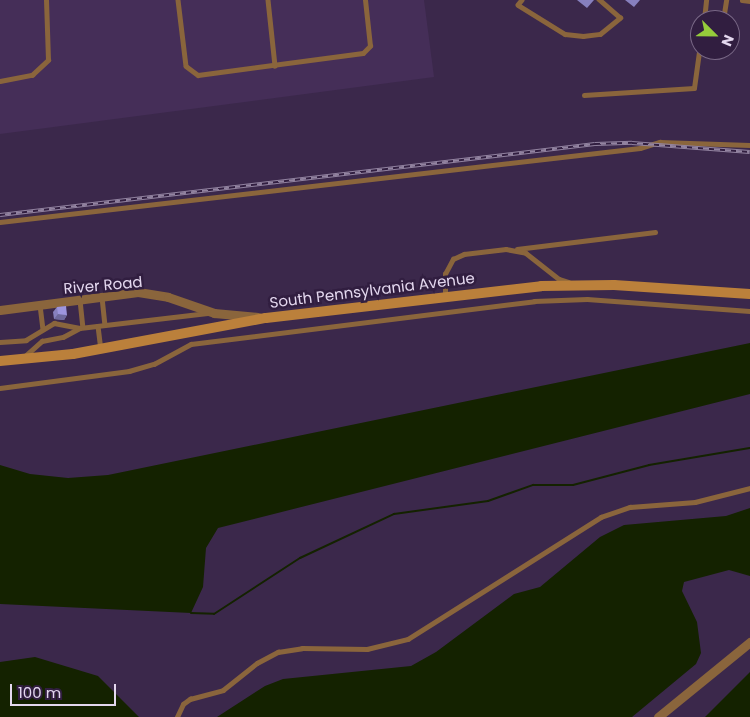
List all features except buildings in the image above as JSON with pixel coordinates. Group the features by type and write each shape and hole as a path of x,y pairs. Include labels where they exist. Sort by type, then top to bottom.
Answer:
{"street":[{"name":"South Pennsylvania Avenue","path":"0,361 101,349 266,318 445,296 582,284 750,294"},
{"name":"River Road","path":"0,310 138,292 155,294 214,313 266,318"},
{"path":"658,717 750,642"}],"lane":[{"path":"0,82 32,75 48,60 46,0"},
{"path":"178,0 186,66 190,72 198,75 363,53 370,46 365,0"},
{"path":"268,0 275,66"},
{"path":"522,0 518,5 565,34 583,36 600,34 620,18 599,0"},
{"path":"742,0 750,1"},
{"path":"584,95 694,88 698,60"},
{"path":"0,222 643,148 660,142 750,145"},
{"path":"445,296 444,274 458,255 655,232"},
{"path":"514,249 530,256 559,279 582,284"},
{"path":"102,296 105,325"},
{"path":"0,388 129,372 154,364 190,344 534,301 587,299 750,311"},
{"path":"80,300 82,327"},
{"path":"40,305 42,329"},
{"path":"0,342 26,340 50,324 62,322 82,327 214,313"},
{"path":"98,326 101,349"},
{"path":"22,359 29,349 42,341 63,336 82,327"},
{"path":"177,717 183,704 190,699 223,690 257,663 278,652 302,648 367,649 408,639 601,517 630,507 695,502 750,488"}],"shaded area":[{"path":"0,0 424,0 434,77 0,134"},
{"path":"750,343 750,394 218,528 206,548 203,587 191,613 0,604 0,465 30,474 68,478 108,475"},
{"path":"750,508 750,576 729,570 684,582 682,591 697,622 701,653 696,664 632,717 217,717 265,686 283,679 411,666 436,652 514,594 540,587 600,537 624,525 726,516"},
{"path":"35,657 98,676 139,717 0,717 0,662"},
{"path":"750,672 750,717 705,717"}],"waterway":[{"path":"191,613 214,614 300,558 394,514 488,501 533,485 573,485 649,465 750,448"}],"railway":[{"path":"0,215 595,144 632,143 750,152"}]}
